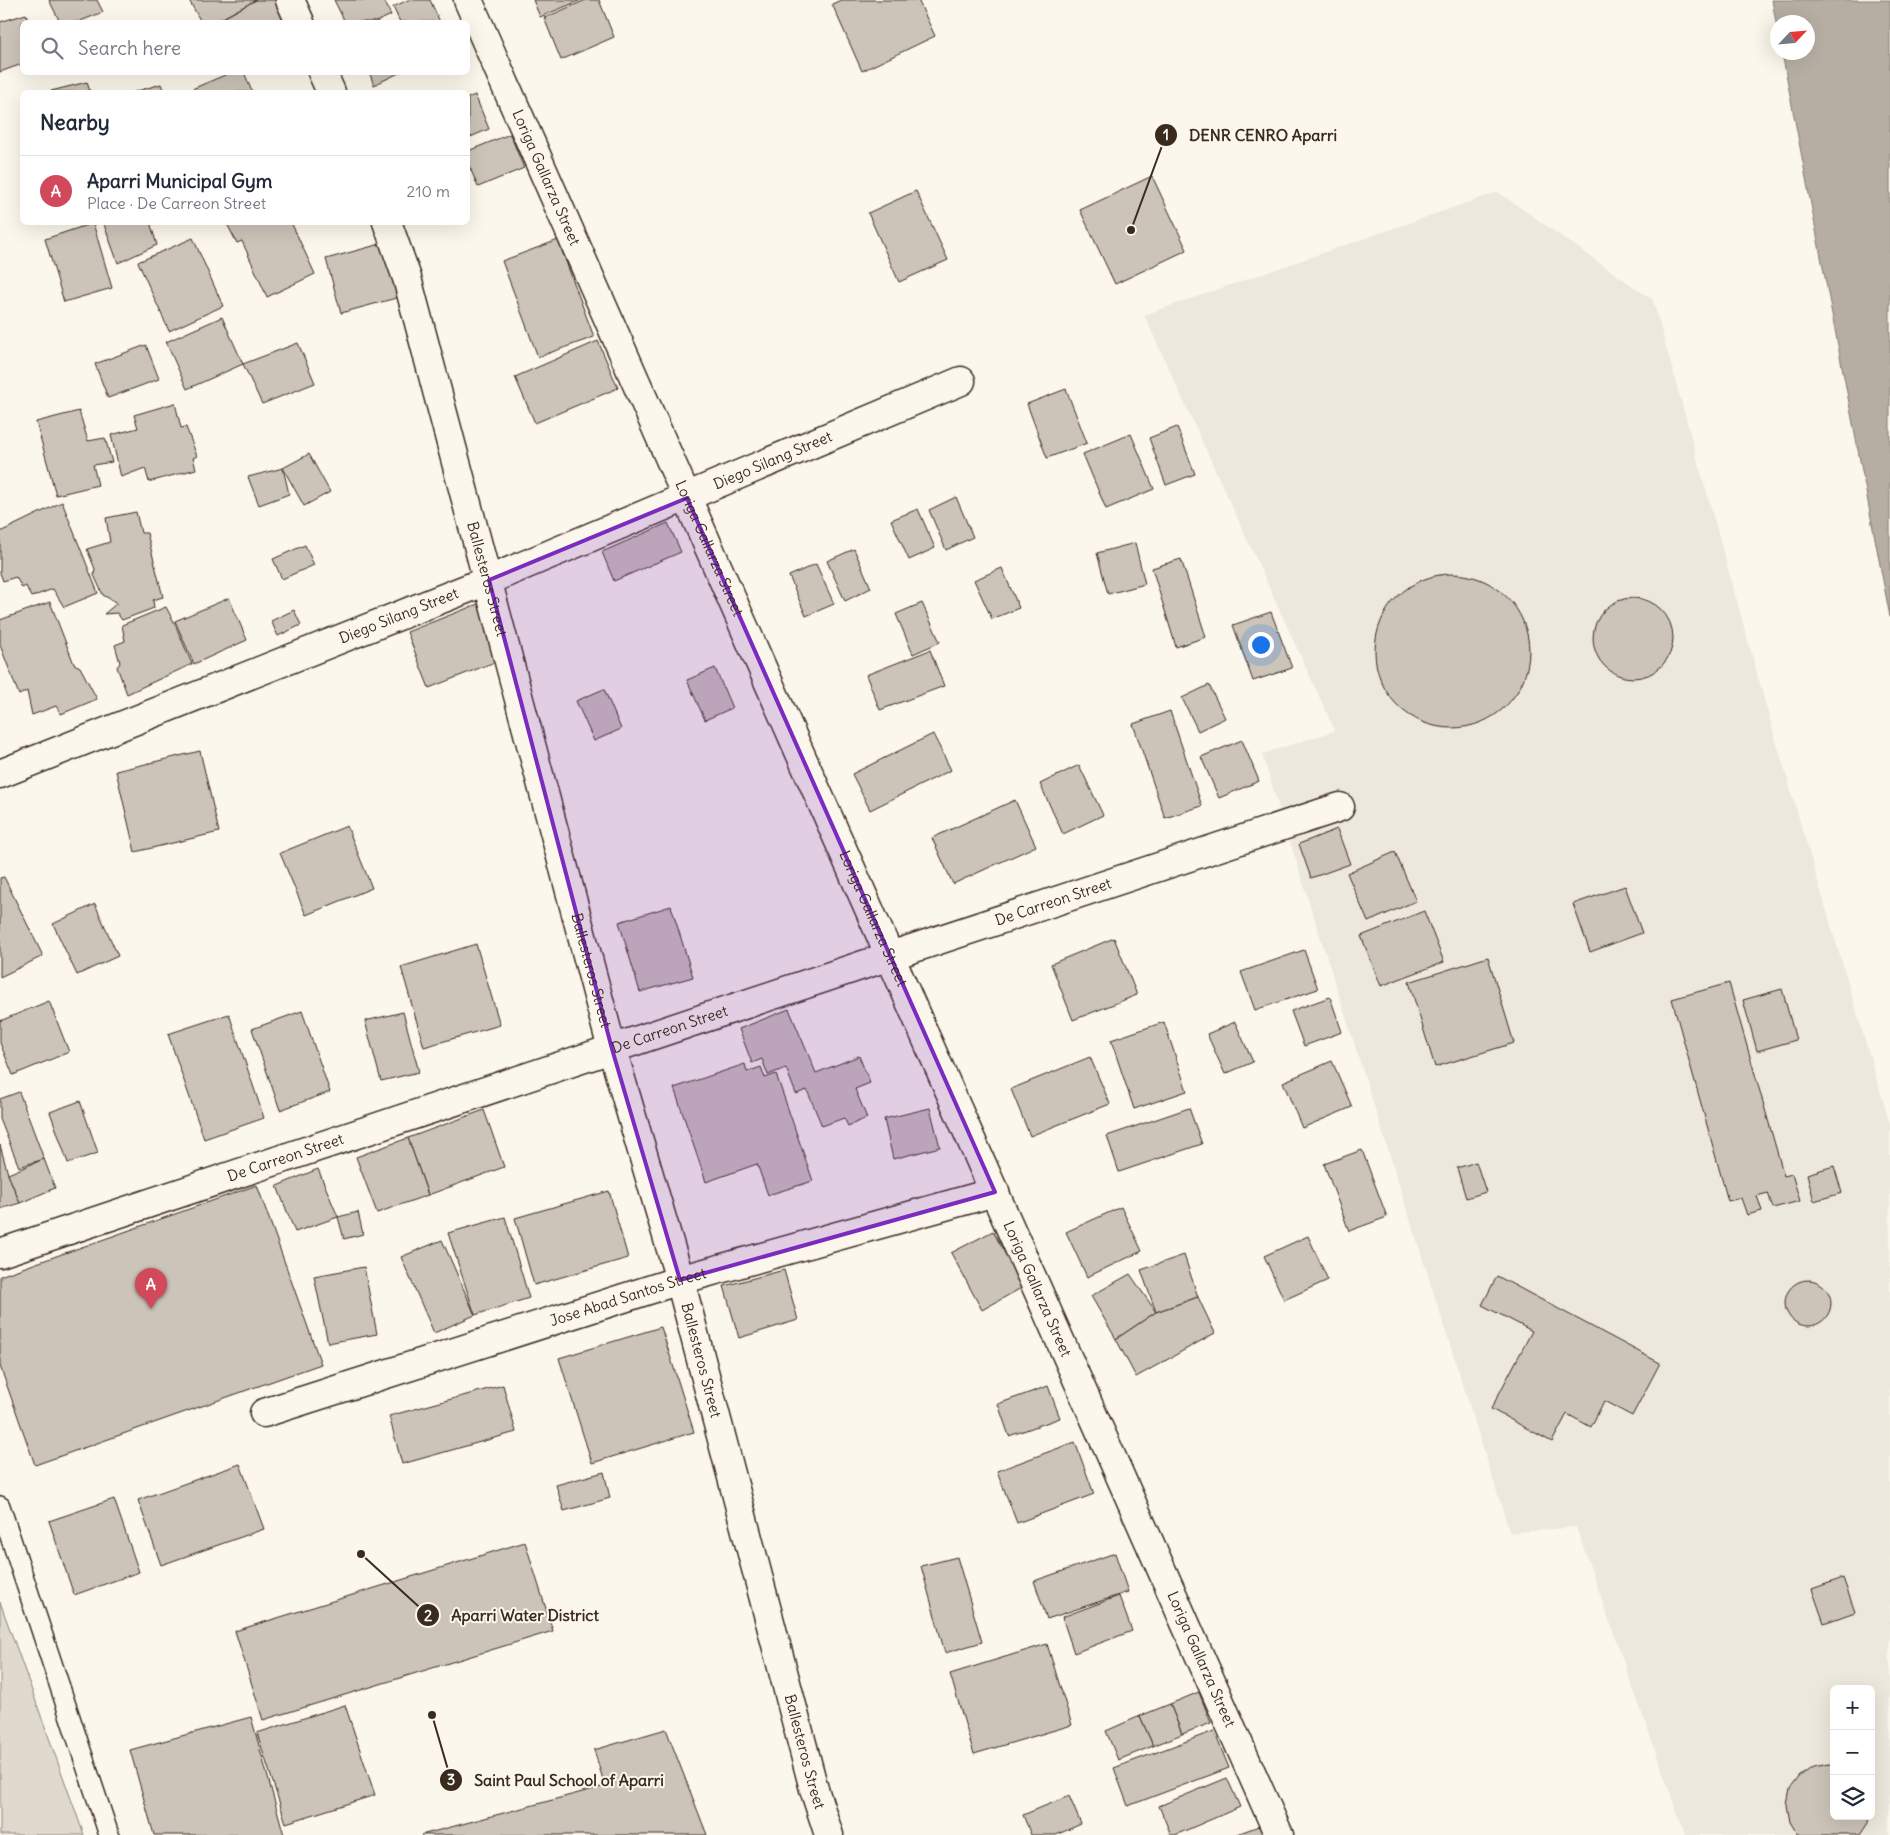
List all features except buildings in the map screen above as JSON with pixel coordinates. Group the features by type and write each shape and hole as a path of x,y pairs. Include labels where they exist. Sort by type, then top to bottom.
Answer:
{"street":[{"path":"290,0 299,20"},
{"name":"Loriga Gallarza Street","path":"468,0 686,498 1279,1835"},
{"path":"323,75 330,90"},
{"name":"Ballesteros Street","path":"388,225 407,278 612,1049 680,1280 814,1789 829,1835"},
{"name":"Diego Silang Street","path":"0,774 488,580 961,381"},
{"name":"De Carreon Street","path":"0,1252 1340,806"},
{"name":"Jose Abad Santos Street","path":"264,1413 680,1280 995,1192"}],"lane":[{"path":"0,1506 109,1835"}],"highlighted area":[{"path":"687,498 995,1192 680,1280 612,1049 489,580"}],"shaded area":[{"path":"1772,0 1890,0 1890,617 1783,60 1815,60 1815,15 1775,15"},
{"path":"1498,192 1653,300 1772,727 1890,1124 1890,1835 1685,1835 1576,1527 1510,1533 1262,754 1335,731 1144,315"},
{"path":"0,1602 84,1835 0,1835"}],"place":[{"name":"DENR CENRO Aparri","path":"1131,230"},
{"name":"Aparri Municipal Gym","path":"151,1309"},
{"name":"Aparri Water District","path":"361,1554"},
{"name":"Saint Paul School of Aparri","path":"432,1715"}]}
